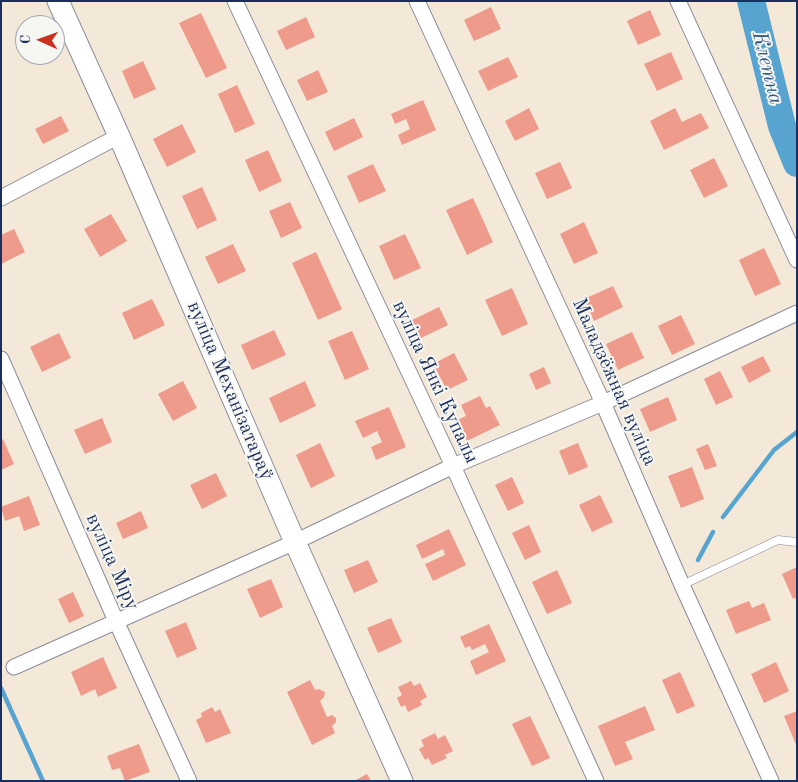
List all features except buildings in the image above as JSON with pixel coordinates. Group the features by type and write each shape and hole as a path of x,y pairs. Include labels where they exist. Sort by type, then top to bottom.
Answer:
{"street":[{"name":"вуліца Механізатараў","path":"58,1 402,781"},
{"name":"вуліца Янкі Купалы","path":"235,1 453,466 596,781"},
{"name":"Маладзёжная вуліца","path":"416,1 604,403 682,585 771,781"},
{"path":"678,1 797,260"},
{"path":"1,198 119,136"},
{"path":"14,667 295,542 453,466 604,403 797,313"},
{"name":"вуліца Міру","path":"1,359 116,621 189,781"}],"lane":[{"path":"682,585 778,540 797,542"}],"waterway":[{"name":"Клетна","path":"751,1 782,126 797,163"},
{"path":"723,517 774,450 797,432"},
{"path":"698,560 713,532"},
{"path":"1,688 43,781"}]}
